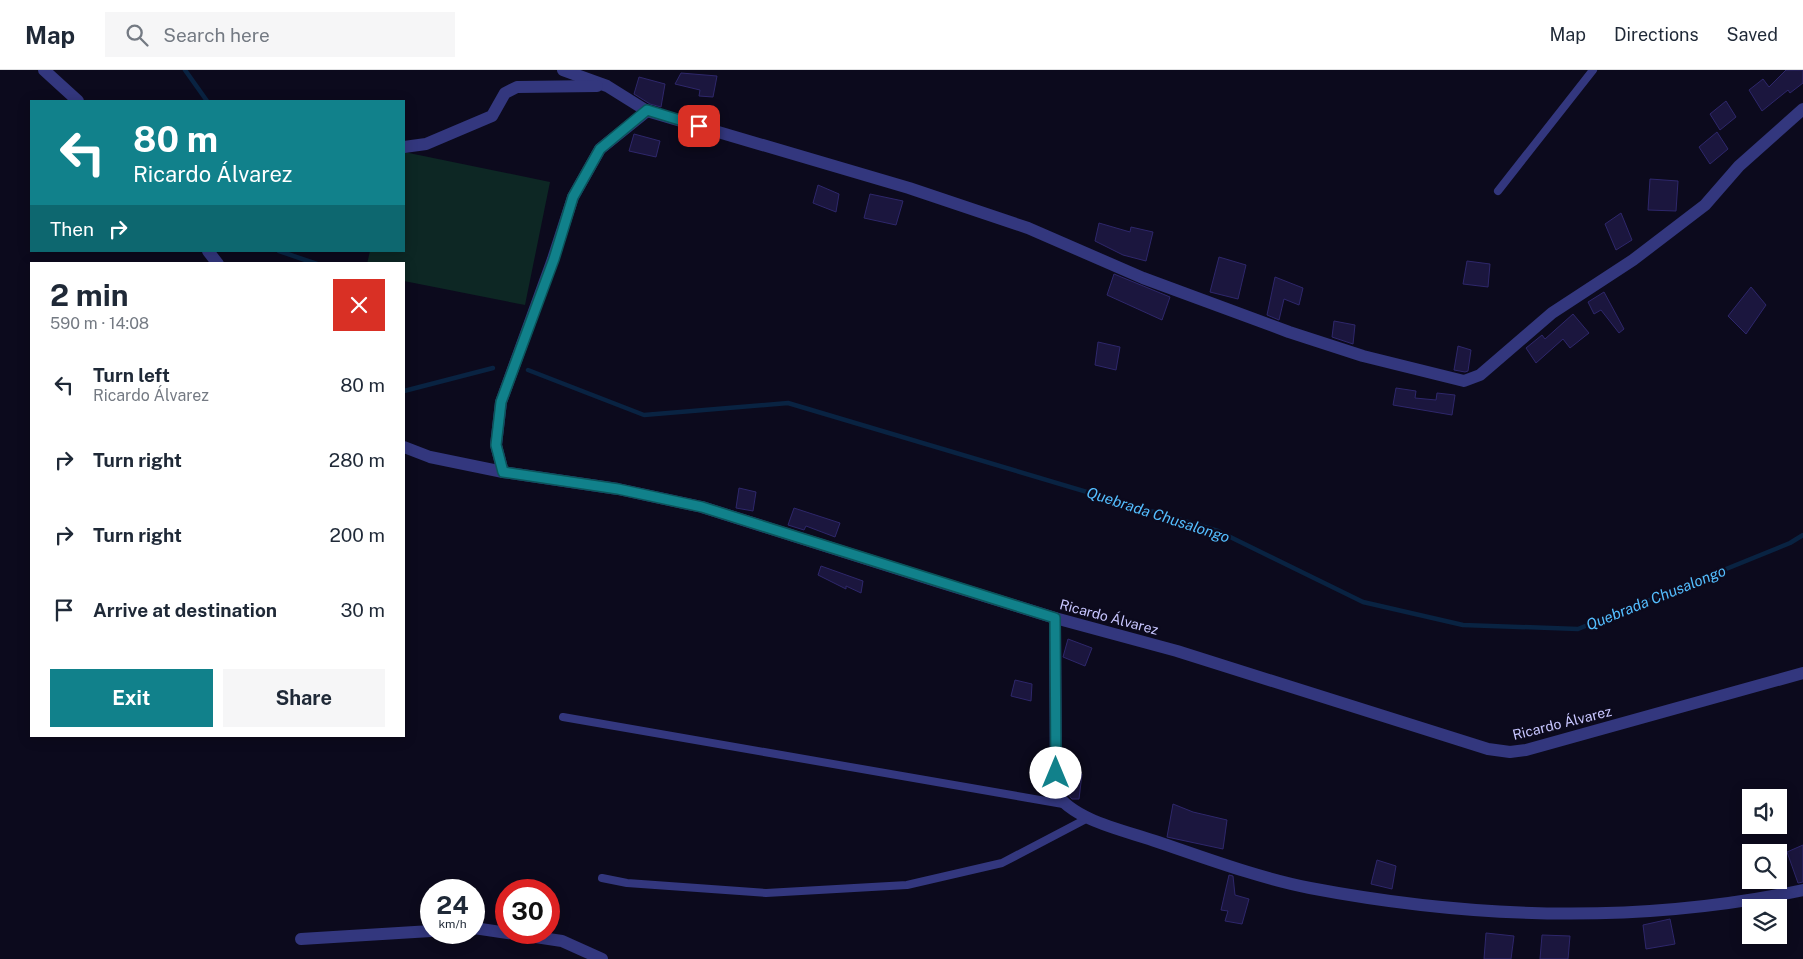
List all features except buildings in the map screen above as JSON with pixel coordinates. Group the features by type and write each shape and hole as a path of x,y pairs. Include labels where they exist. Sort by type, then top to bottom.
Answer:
{"street":[{"path":"44,70 77,100"},
{"path":"563,70 607,86 647,110 910,188 1028,228 1143,278 1289,332 1363,356 1464,381 1480,375 1552,313 1633,260 1705,205 1738,166 1803,108"},
{"path":"405,147 426,144 492,116 505,93 517,87 607,86"},
{"path":"503,472 496,445 501,402 554,259 573,197 600,149 647,110"},
{"path":"209,252 216,262"},
{"name":"Ricardo Álvarez","path":"405,447 430,457 503,472 618,489 702,507 1055,618 1177,651 1488,749 1510,752 1526,750 1803,673"},
{"path":"1055,618 1056,793 1063,804 1088,818 1214,861 1309,888 1419,905 1491,912 1574,915 1711,905 1758,899 1803,890"},
{"path":"485,930 562,941 602,959"},
{"path":"301,939 420,932"}],"lane":[{"path":"1498,191 1593,70"},
{"path":"563,717 1063,804"},
{"path":"602,878 627,883 766,893 907,885 1002,863 1088,818"}],"green space":[{"path":"405,152 550,182 525,305 405,281 405,262 367,262 370,252 405,252"}],"waterway":[{"name":"Quebrada Chusalongo","path":"185,70 206,100"},
{"name":"Quebrada Chusalongo","path":"282,252 311,262"},
{"name":"Quebrada Chusalongo","path":"405,391 493,368"},
{"name":"Quebrada Chusalongo","path":"528,370 644,415 788,403 1218,531 1363,602 1463,625 1578,629 1790,543 1803,535"}],"route":[{"path":"699,126 647,110 600,149 573,197 554,259 501,402 496,445 503,472 618,489 702,507 1055,618 1056,773"}]}
